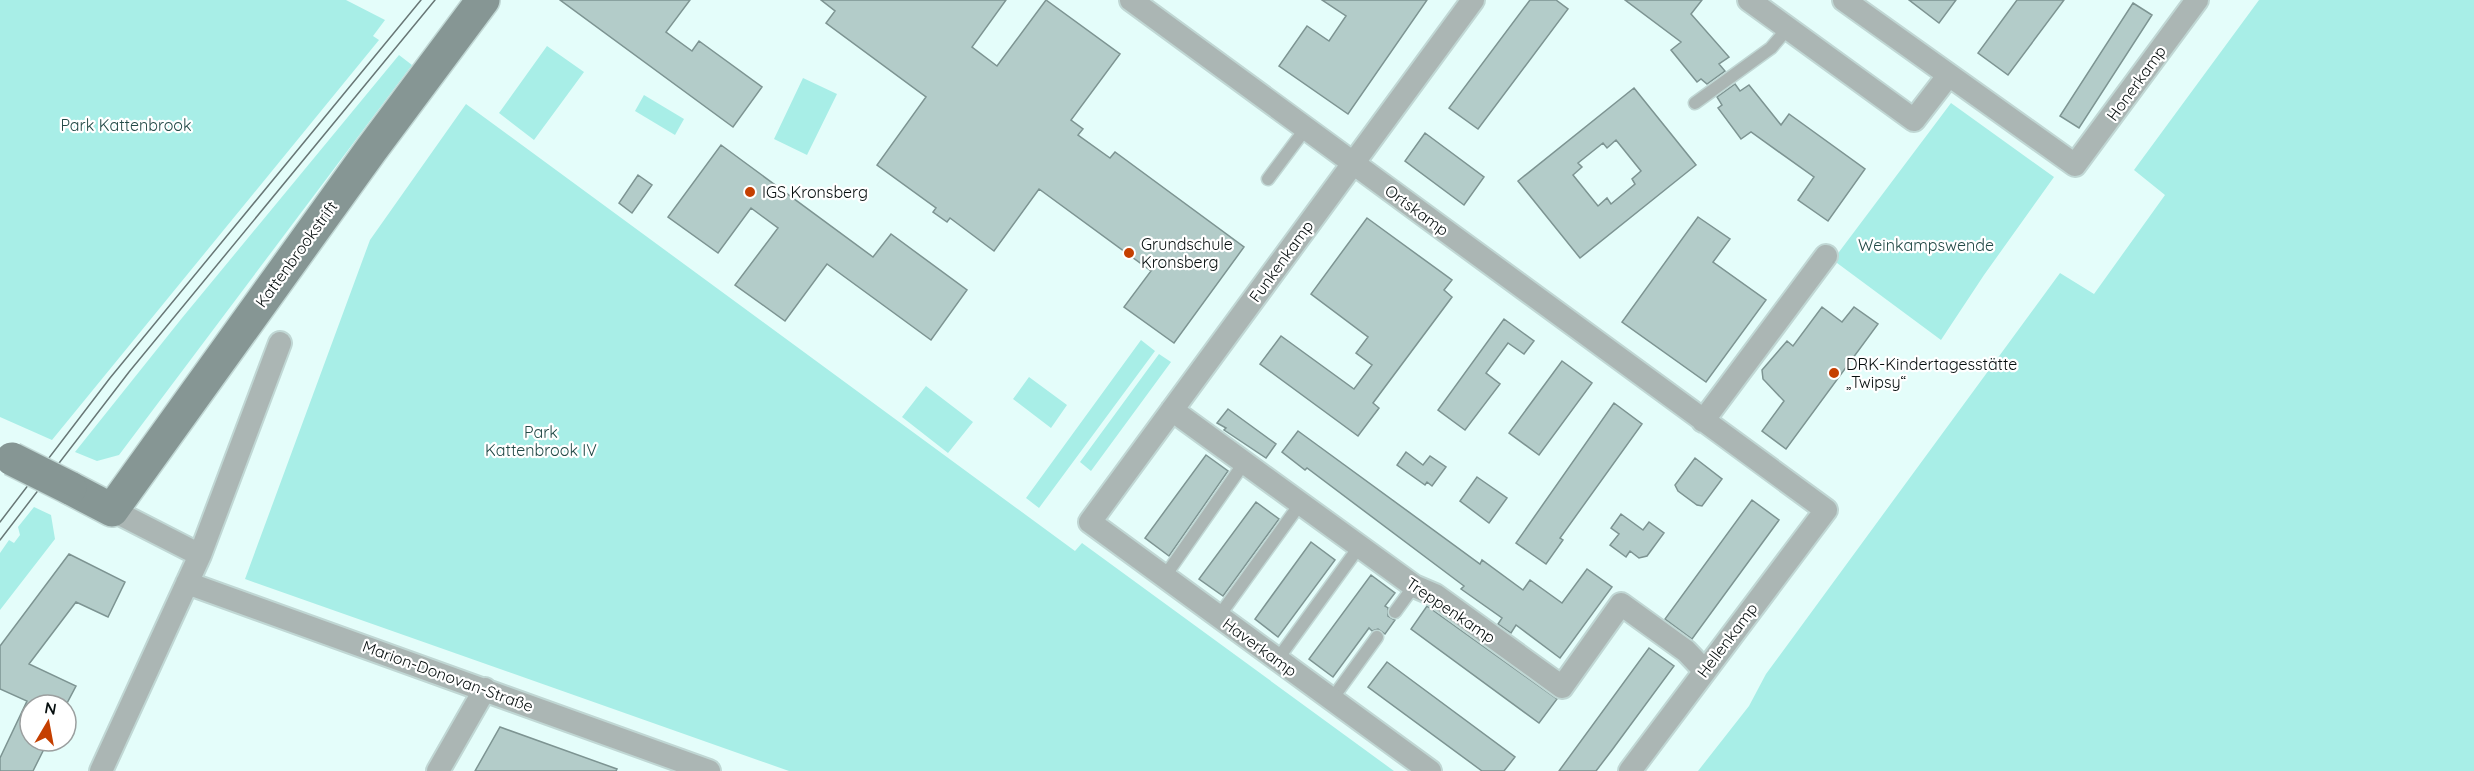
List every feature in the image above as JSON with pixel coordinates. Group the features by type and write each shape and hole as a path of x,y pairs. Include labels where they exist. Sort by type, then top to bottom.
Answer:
{"main road":[{"name":"Kattenbrookstrift","path":"112,510 364,159 483,0"},
{"path":"6,456 112,510"}],"street":[{"name":"Ortskamp","path":"1131,0 1703,422 1826,510"},
{"name":"Funkenkamp","path":"1090,522 1473,0"},
{"path":"1749,0 1914,120 1948,76 1844,0"},
{"name":"Honerkamp","path":"1948,76 2075,165 2198,0"},
{"path":"1703,422 1826,256"},
{"path":"101,771 200,555 280,343"},
{"name":"Treppenkamp","path":"1172,410 1359,547 1414,586 1435,595 1562,687 1621,604 1686,651 1704,670"},
{"path":"112,510 200,555"},
{"name":"Hellenkamp","path":"1630,771 1826,510"},
{"name":"Haverkamp","path":"1090,522 1430,771"},
{"name":"Marion-Donovan-Straße","path":"187,583 709,771"},
{"path":"438,771 485,689"}],"lane":[{"path":"1695,103 1771,48 1788,28"},
{"path":"1268,179 1306,128"},
{"path":"1165,576 1244,463"},
{"path":"1219,616 1300,504"},
{"path":"1277,660 1359,547"},
{"path":"1395,612 1414,586"},
{"path":"1332,699 1377,637"}],"green space":[{"name":"Park Kattenbrook","path":"0,0 346,0 385,20 373,36 379,40 52,440 0,417"},
{"path":"2259,0 2474,0 2474,771 1698,771 1749,706 1766,674 2060,273 2094,294 2165,195 2134,170"},
{"path":"547,46 584,72 534,140 499,113"},
{"path":"399,55 412,65 119,455 97,461 75,452 182,318"},
{"path":"803,78 837,94 807,155 774,139"},
{"path":"644,95 684,119 675,135 635,111"},
{"name":"Weinkampswende","path":"1951,103 2054,177 1941,340 1833,260"},
{"name":"Park Kattenbrook IV","path":"466,104 1075,551 1082,543 1394,771 789,771 245,579 370,240"},
{"path":"1141,340 1155,351 1039,508 1026,498"},
{"path":"1159,354 1171,362 1091,471 1080,462"},
{"path":"1029,377 1067,405 1051,428 1013,399"},
{"path":"926,386 973,422 948,453 902,417"},
{"path":"34,507 51,515 55,539 0,610 0,553 9,540 14,543 20,535 18,527"}],"building":[{"path":"560,0 690,0 666,32 692,51 699,41 762,87 733,127"},
{"path":"821,0 1006,0 972,47 997,66 1046,0 1120,54 1071,120 1083,129 1078,135 1110,158 1115,152 1244,247 1174,343 1124,307 1151,271 1039,189 994,251 950,218 947,222 933,212 936,208 877,165 926,97 826,23 835,11"},
{"path":"1322,0 1427,0 1348,114 1279,66 1307,26 1329,41 1346,16"},
{"path":"1530,0 1556,0 1568,9 1478,129 1449,108"},
{"path":"1625,0 1702,0 1691,14 1729,57 1719,64 1725,71 1707,84 1701,79 1697,82 1671,50 1681,42"},
{"path":"1909,0 1956,0 1939,23"},
{"path":"2017,0 2064,0 2008,75 1978,53"},
{"path":"2133,3 2152,15 2079,128 2060,116"},
{"path":"1735,84 1740,91 1749,85 1781,125 1789,114 1865,169 1828,221 1798,200 1814,177 1751,132 1741,139 1718,108 1722,105 1717,97"},
{"path":"1634,88 1696,165 1580,258 1518,181","holes":["1616,140 1641,171 1632,179 1635,184 1611,204 1607,198 1598,206 1573,175 1582,167 1578,163 1603,143 1607,148"]},
{"path":"1425,133 1484,177 1464,205 1405,161"},
{"path":"721,145 873,257 891,234 967,290 931,340 827,264 785,321 735,285 778,228 751,208 718,253 668,217"},
{"path":"638,175 652,185 632,213 619,203"},
{"path":"1698,217 1730,239 1713,262 1766,300 1706,382 1622,322"},
{"path":"1367,218 1452,280 1444,290 1452,297 1373,403 1379,408 1358,436 1260,364 1281,336 1354,389 1372,365 1356,353 1368,337 1311,294"},
{"path":"1822,307 1842,322 1854,307 1878,324 1786,449 1762,431 1784,401 1763,379 1762,370 1787,341 1793,346"},
{"path":"1504,319 1534,341 1524,354 1508,343 1486,373 1500,384 1465,430 1438,410"},
{"path":"1562,361 1592,383 1539,455 1509,433"},
{"path":"1614,403 1642,424 1560,538 1563,540 1546,564 1516,543"},
{"path":"1228,409 1276,444 1266,458 1217,423"},
{"path":"1298,431 1480,564 1482,560 1523,590 1530,580 1562,603 1587,569 1612,587 1560,658 1516,625 1511,633 1498,624 1502,618 1461,589 1464,586 1307,468 1305,470 1282,452"},
{"path":"1406,452 1423,465 1430,456 1446,467 1432,486 1427,482 1425,485 1397,465"},
{"path":"1206,455 1228,471 1169,556 1145,538"},
{"path":"1695,458 1722,479 1702,506 1697,505 1678,491 1675,485"},
{"path":"1477,477 1507,498 1489,523 1460,501"},
{"path":"1752,500 1779,520 1692,639 1665,619"},
{"path":"1256,502 1279,519 1223,596 1199,579"},
{"path":"1621,514 1643,530 1649,522 1664,533 1647,556 1639,558 1630,551 1626,557 1610,545 1619,534 1611,528"},
{"path":"1311,542 1335,560 1278,637 1255,619"},
{"path":"69,554 125,582 108,617 76,602 29,664 76,686 72,693 18,693 18,697 0,689 0,646"},
{"path":"1371,575 1395,593 1385,606 1388,608 1388,616 1395,620 1385,634 1378,629 1372,631 1369,628 1333,677 1309,659"},
{"path":"1427,606 1557,699 1539,723 1411,629"},
{"path":"1649,648 1674,666 1596,771 1559,771"},
{"path":"1387,662 1515,757 1504,771 1482,771 1368,687"},
{"path":"18,720 18,753 42,753 33,771 0,771 0,758"},
{"path":"500,727 617,769 616,771 475,771"}],"tram line":[{"path":"0,522 110,378 421,0"},
{"path":"0,540 129,372 435,0"}],"place":[{"name":"IGS Kronsberg","path":"750,192"},
{"name":"Grundschule Kronsberg","path":"1129,253"},
{"name":"DRK-Kindertagesstätte „Twipsy“","path":"1834,373"}]}
